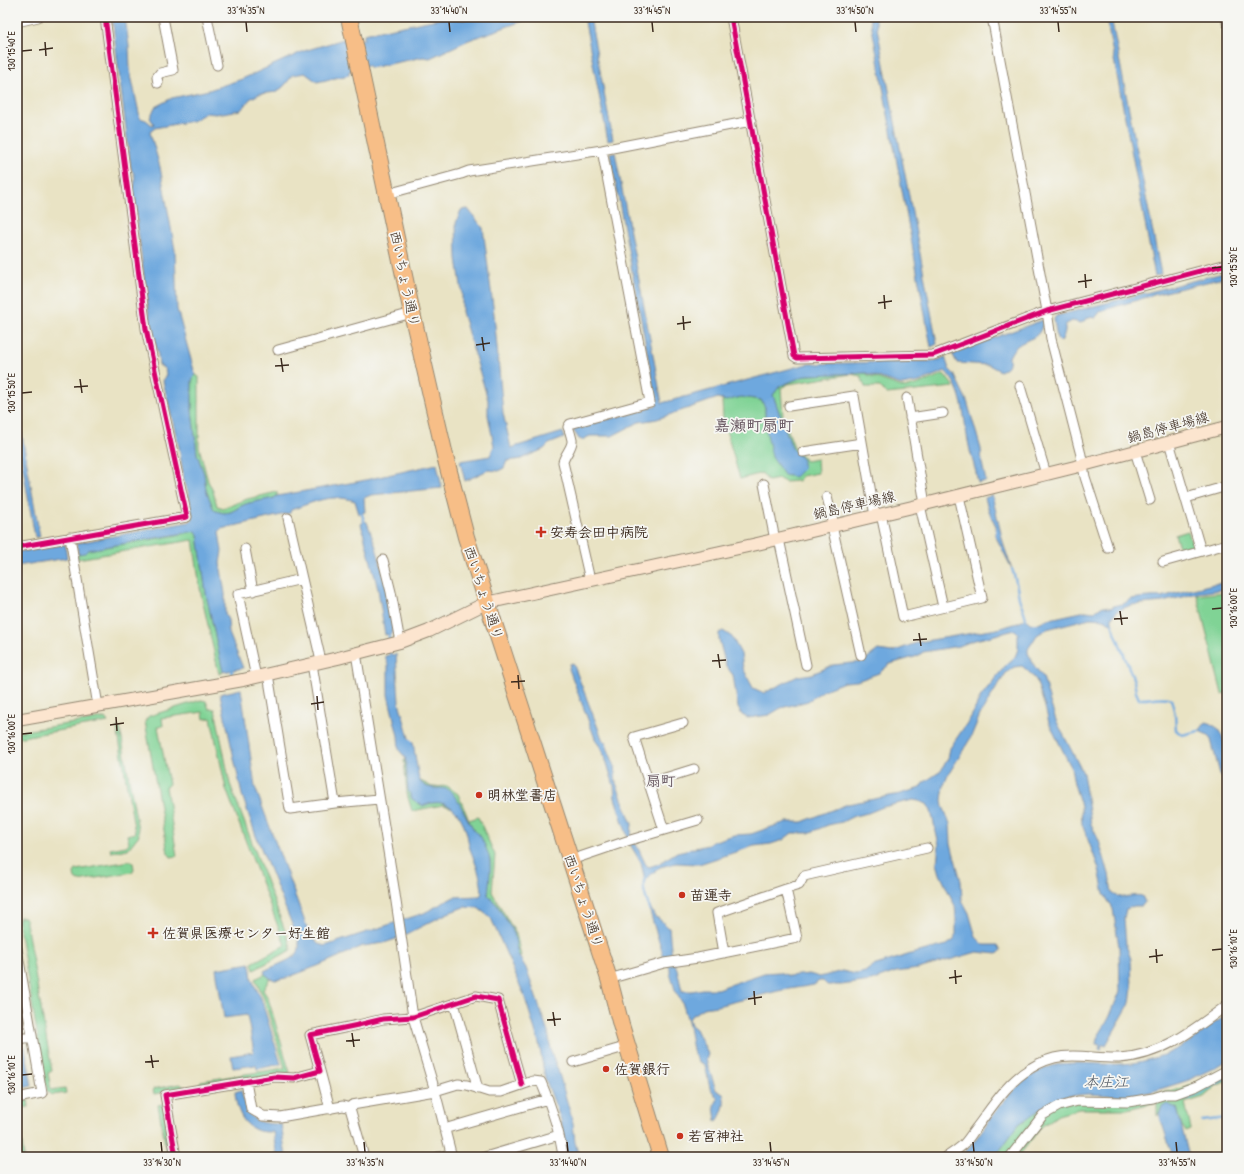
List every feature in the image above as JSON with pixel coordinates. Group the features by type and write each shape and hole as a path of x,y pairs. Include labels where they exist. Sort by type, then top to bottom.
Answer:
{"highway":[{"name":"西いちょう通り","path":"349,17 412,313 446,460 466,537 486,603 609,979 661,1157"}],"main road":[{"name":"鍋島停車場線","path":"17,720 243,680 316,663 400,642 429,631 486,603 777,539 922,505 1227,427"}],"street":[{"path":"17,547 187,517 146,329 105,17"},
{"path":"158,84 157,77 160,73 173,70 163,17"},
{"path":"207,17 217,65"},
{"path":"731,17 794,356 797,358 933,355 1047,311 1227,264"},
{"path":"992,17 1051,339 1082,455 1085,477 1108,548"},
{"path":"1226,17 1227,24"},
{"path":"17,22 36,18"},
{"path":"387,194 469,171 602,150 751,121"},
{"path":"590,580 563,462 572,446 568,427 570,424 650,402 602,150"},
{"path":"278,350 412,313"},
{"path":"1020,386 1046,474"},
{"path":"789,406 854,396 862,443 903,617 982,598 959,496"},
{"path":"907,398 922,505 943,607"},
{"path":"910,418 943,413"},
{"path":"1170,442 1201,551"},
{"path":"803,452 862,443"},
{"path":"1136,451 1150,500"},
{"path":"764,484 806,665"},
{"path":"1186,498 1227,486"},
{"path":"827,497 833,521 832,526 861,654"},
{"path":"288,518 302,579 316,663 335,803"},
{"path":"70,537 98,706"},
{"path":"1163,562 1227,544"},
{"path":"244,549 253,590"},
{"path":"383,560 391,592 400,642"},
{"path":"256,677 238,594 302,579"},
{"path":"356,653 398,916 412,1017 435,1090 451,1155 438,1157"},
{"path":"268,674 290,809 335,803 379,800"},
{"path":"664,830 634,737 683,723"},
{"path":"649,783 694,769"},
{"path":"571,860 630,840 698,820"},
{"path":"724,954 717,913 799,884 804,876 927,848"},
{"path":"609,979 664,963 724,954 797,938 786,889"},
{"path":"17,949 42,1092 17,1098"},
{"path":"330,1109 310,1035 383,1019 412,1017 476,996 498,1000 522,1085"},
{"path":"454,1003 478,1089"},
{"path":"946,1157 964,1145 1007,1087 1030,1068 1052,1057 1075,1055 1120,1058 1165,1047 1196,1028 1227,1006"},
{"path":"17,1039 32,1037"},
{"path":"573,1062 628,1046"},
{"path":"1010,1157 1043,1115 1059,1106 1078,1101 1128,1102 1153,1098 1166,1094 1175,1094 1197,1086 1227,1070"},
{"path":"176,1157 165,1095 274,1078 294,1078 320,1071"},
{"path":"350,1108 352,1105 435,1090 458,1084 467,1085 489,1092 501,1092 533,1081 541,1082 559,1135 563,1157"},
{"path":"246,1082 251,1109 263,1116 280,1117 343,1106 350,1108"},
{"path":"444,1129 548,1099"},
{"path":"350,1108 364,1157"},
{"path":"485,1157 559,1135"}],"green space":[{"path":"866,373 905,388 944,374 954,387 887,394 880,387 865,387 861,376 851,374 788,384 781,388 783,417 794,447 806,461 817,459 818,473 802,476 798,481 785,482 779,479 768,481 762,473 740,479 723,419 722,401 741,397 761,400 765,407 765,425 803,460 792,448 773,395 780,386 807,375"},
{"path":"195,374 199,377 199,447 208,481 213,491 217,506 224,508 247,499 277,492 277,496 274,498 249,503 233,511 225,513 214,510 206,490 204,474 197,454 192,410 192,381"},
{"path":"195,531 198,535 206,594 223,672 219,674 201,594 193,540 77,559 78,554 84,553 87,550"},
{"path":"1188,531 1193,547 1181,552 1175,535"},
{"path":"1227,592 1227,693 1222,694 1197,595"},
{"path":"201,700 206,701 209,709 215,709 230,784 290,944 291,950 254,970 252,963 285,945 226,789 211,718 204,719 203,712 162,718 163,726 158,727 169,784 166,787 177,856 171,857 168,853 145,721 149,716"},
{"path":"105,718 108,722 17,738 17,732"},
{"path":"117,727 120,728 139,835 128,849 111,852 110,849 126,846 129,843 127,835 135,833"},
{"path":"404,760 406,762 408,790 431,803 443,802 453,808 443,805 412,811 407,794"},
{"path":"419,780 432,787 447,786 458,794 469,820 478,817 495,855 492,892 516,934 521,956 518,955 514,933 497,905 488,895 490,860 476,833 457,801 445,789 434,789 427,787"},
{"path":"17,838 22,867 17,868"},
{"path":"130,861 133,863 134,869 132,872 78,881 75,879 74,873 76,870"},
{"path":"20,917 25,917 52,1071 48,1073 51,1090 65,1088 66,1093 52,1095 47,1091 18,922"},
{"path":"265,974 270,978 263,990 268,998 290,1073 198,1087 201,1081 285,1068 264,999 255,979"},
{"path":"1227,1067 1227,1081 1216,1086 1204,1097 1185,1103 1191,1129 1186,1131 1182,1126 1177,1108 1162,1107 1157,1116 1157,1102 1127,1109 1079,1109 1058,1115 1041,1127 1018,1157 995,1157 1019,1124 1037,1112 1064,1100 1126,1098 1152,1095 1187,1087"},
{"path":"180,1084 186,1088 154,1094 153,1089"},
{"path":"28,1100 29,1107 17,1109 17,1102"},
{"path":"163,1104 172,1157 150,1157 167,1154 158,1105"},
{"path":"17,1111 24,1157 19,1157 17,1142"}],"water":[{"path":"112,17 125,17 129,46 130,70 140,118 146,120 152,125 154,124 150,118 155,107 172,98 209,90 242,79 304,51 344,39 346,43 364,39 364,34 448,17 464,20 469,17 534,17 469,40 430,58 423,57 370,68 368,65 349,71 349,75 317,82 305,73 293,75 277,92 259,94 250,99 241,110 216,114 206,113 192,121 155,128 150,132 160,167 175,250 177,309 195,374 192,381 192,410 197,454 204,474 206,490 214,510 225,513 233,511 249,503 274,498 277,496 361,481 437,464 442,488 371,495 364,498 365,512 359,514 355,501 330,498 291,510 290,513 221,529 219,532 222,551 220,563 225,594 225,614 228,620 229,633 243,668 223,672 206,594 198,535 196,531 88,550 85,553 78,554 77,543 189,522 193,519 189,494 184,480 179,447 163,381 166,375 165,369 159,365 150,324 133,189 135,179 131,169"},
{"path":"584,17 590,17 613,140 608,141"},
{"path":"870,17 875,17 930,306 937,344 931,347"},
{"path":"1106,17 1111,17 1161,274 1155,276"},
{"path":"615,152 662,403 807,364 936,361 945,357 949,369 954,374 967,401 981,449 986,481 978,483 969,446 962,404 956,386 945,371 919,382 902,385 866,373 807,375 780,386 773,395 792,448 803,460 803,469 795,477 784,475 772,457 765,425 765,407 761,400 741,397 726,401 718,398 657,419 639,422 612,436 590,436 582,440 579,439 573,430 575,428 641,411 657,405 610,153"},
{"path":"468,209 483,228 494,314 503,413 511,448 563,432 564,438 521,459 507,461 504,468 498,471 488,470 465,481 460,461 490,456 494,446 488,415 488,400 462,312 462,293 457,258 456,223 461,210"},
{"path":"1227,272 1227,277 1157,294 1101,311 1095,318 1089,317 1081,323 1072,321 1065,325 1065,332 1061,342 1057,339 1054,319 1056,316"},
{"path":"1043,320 1040,331 1037,335 1016,347 1009,357 1008,366 1000,371 989,365 957,363 952,353"},
{"path":"17,407 40,537 35,537 17,434"},
{"path":"992,495 1004,546 1012,569 995,535 996,526 989,512 985,498"},
{"path":"364,521 367,522 376,547 388,592 393,633 385,635 378,589 361,524"},
{"path":"65,544 67,558 17,566 17,552"},
{"path":"1227,583 1227,589 1197,593 1163,602 1131,605 1117,611 1112,617 1112,624 1104,619 1090,618 1047,629 1037,635 1028,649 1028,653 1035,667 1043,677 1056,720 1083,773 1091,824 1099,841 1109,874 1112,893 1120,897 1142,896 1145,902 1142,906 1134,906 1126,909 1124,918 1126,945 1131,959 1132,988 1130,1003 1106,1045 1102,1045 1101,1050 1099,1049 1100,1045 1096,1044 1097,1038 1109,1018 1120,991 1119,947 1113,909 1104,894 1099,869 1082,824 1081,806 1074,784 1071,767 1049,723 1036,680 1022,666 1014,667 1006,673 980,715 970,739 948,775 944,785 942,800 950,824 951,844 961,881 962,900 969,913 976,937 984,945 998,945 1001,950 998,954 977,952 918,969 896,972 871,981 841,985 827,985 823,981 819,981 814,985 778,991 703,1008 689,1019 691,1025 696,1029 708,1054 706,1060 716,1090 723,1094 724,1107 718,1120 716,1121 714,1106 718,1099 710,1088 705,1065 698,1061 693,1050 688,1021 682,1002 676,993 670,968 664,958 649,909 650,907 655,917 669,928 672,957 677,969 682,991 717,989 764,973 779,972 789,976 809,974 820,977 842,971 856,974 865,972 873,966 914,953 947,945 954,940 956,935 955,906 940,874 937,863 939,845 931,811 927,804 913,800 883,807 868,813 854,816 842,822 828,825 809,833 792,833 783,840 771,844 754,846 699,864 676,863 660,867 645,880 641,863 630,844 615,798 614,786 607,763 601,748 596,741 569,669 570,664 573,663 603,741 605,742 614,764 616,783 632,824 631,835 633,842 636,844 646,865 649,867 658,864 677,852 708,845 712,842 734,835 751,834 786,822 802,822 848,804 900,794 920,788 923,783 941,771 948,758 950,748 971,717 981,696 1006,665 1015,657 1018,649 1018,633 1015,630 975,640 959,646 923,652 918,656 890,664 879,673 857,681 844,682 824,690 808,701 781,708 769,715 748,718 742,715 738,708 733,675 726,666 719,639 719,633 723,631 732,637 741,654 743,668 753,688 764,693 798,676 812,674 833,665 862,662 878,650 892,652 919,642 997,629 1026,619 1030,623 1036,624 1045,620 1086,611 1094,612 1103,606 1111,608 1124,604 1131,599 1161,597 1213,584"},
{"path":"396,654 399,702 409,738 413,742 419,780 427,787 443,788 450,791 474,829 481,837 490,865 488,895 497,905 514,933 518,955 526,968 548,1032 552,1055 558,1070 573,1123 575,1142 579,1157 567,1157 561,1120 545,1078 539,1043 524,995 491,918 478,908 464,907 448,913 399,938 384,943 363,946 286,978 275,980 265,974 264,971 289,960 296,955 299,949 299,942 256,836 242,795 220,694 241,689 255,787 309,933 318,944 325,946 424,913 454,897 480,896 482,893 481,881 470,849 466,831 456,811 445,804 431,803 423,806 412,799 408,790 405,757 399,750 398,736 388,695 388,665 385,656"},
{"path":"1206,722 1214,725 1223,739 1227,767 1227,784 1220,774 1210,736 1199,731"},
{"path":"250,963 252,980 261,998 281,1064 257,1069 256,1065 233,1068 231,1056 254,1052 247,1015 224,1018 216,969"},
{"path":"17,997 23,1031 17,1032"},
{"name":"本庄江","path":"1227,1015 1227,1060 1214,1068 1189,1080 1151,1092 1124,1096 1088,1094 1069,1096 1052,1101 1019,1124 995,1157 961,1157 1005,1100 1015,1089 1038,1072 1048,1067 1068,1063 1121,1064 1161,1056 1189,1042"},
{"path":"25,1047 32,1086 17,1089 17,1049"},
{"path":"241,1090 246,1107 252,1118 263,1123 281,1124 286,1157 277,1157 273,1132 264,1132 253,1129 244,1121 237,1104 235,1092"},
{"path":"1167,1104 1177,1108 1189,1157 1173,1157 1159,1114 1162,1107"}],"waterway":[{"path":"362,514 364,521"},
{"path":"1012,569 1026,619"},
{"path":"1112,624 1134,681 1139,699 1163,697 1171,699 1175,714 1176,730 1182,735 1199,731"},
{"path":"389,634 389,640"},
{"path":"390,647 390,655"},
{"path":"232,671 232,679"},
{"path":"645,878 644,890 650,910"},
{"path":"1185,1099 1202,1094 1213,1085 1227,1078"},
{"path":"1202,1121 1227,1118"}],"cycle path":[{"path":"17,547 187,517 146,329 105,17"},
{"path":"731,17 794,356 797,358 933,355 1047,311 1227,264"},
{"path":"176,1157 165,1095 274,1077 294,1078 320,1071 310,1035 383,1019 413,1017 476,996 498,1000 522,1085"}],"place":[{"name":"安寿会田中病院","path":"541,532"},
{"name":"明林堂書店","path":"479,795"},
{"name":"苗運寺","path":"682,895"},
{"name":"佐賀県医療センター好生館","path":"153,933"},
{"name":"佐賀銀行","path":"606,1069"},
{"name":"若宮神社","path":"680,1136"}],"district":[{"name":"嘉瀬町扇町","path":"754,425"},
{"name":"扇町","path":"661,781"}]}
